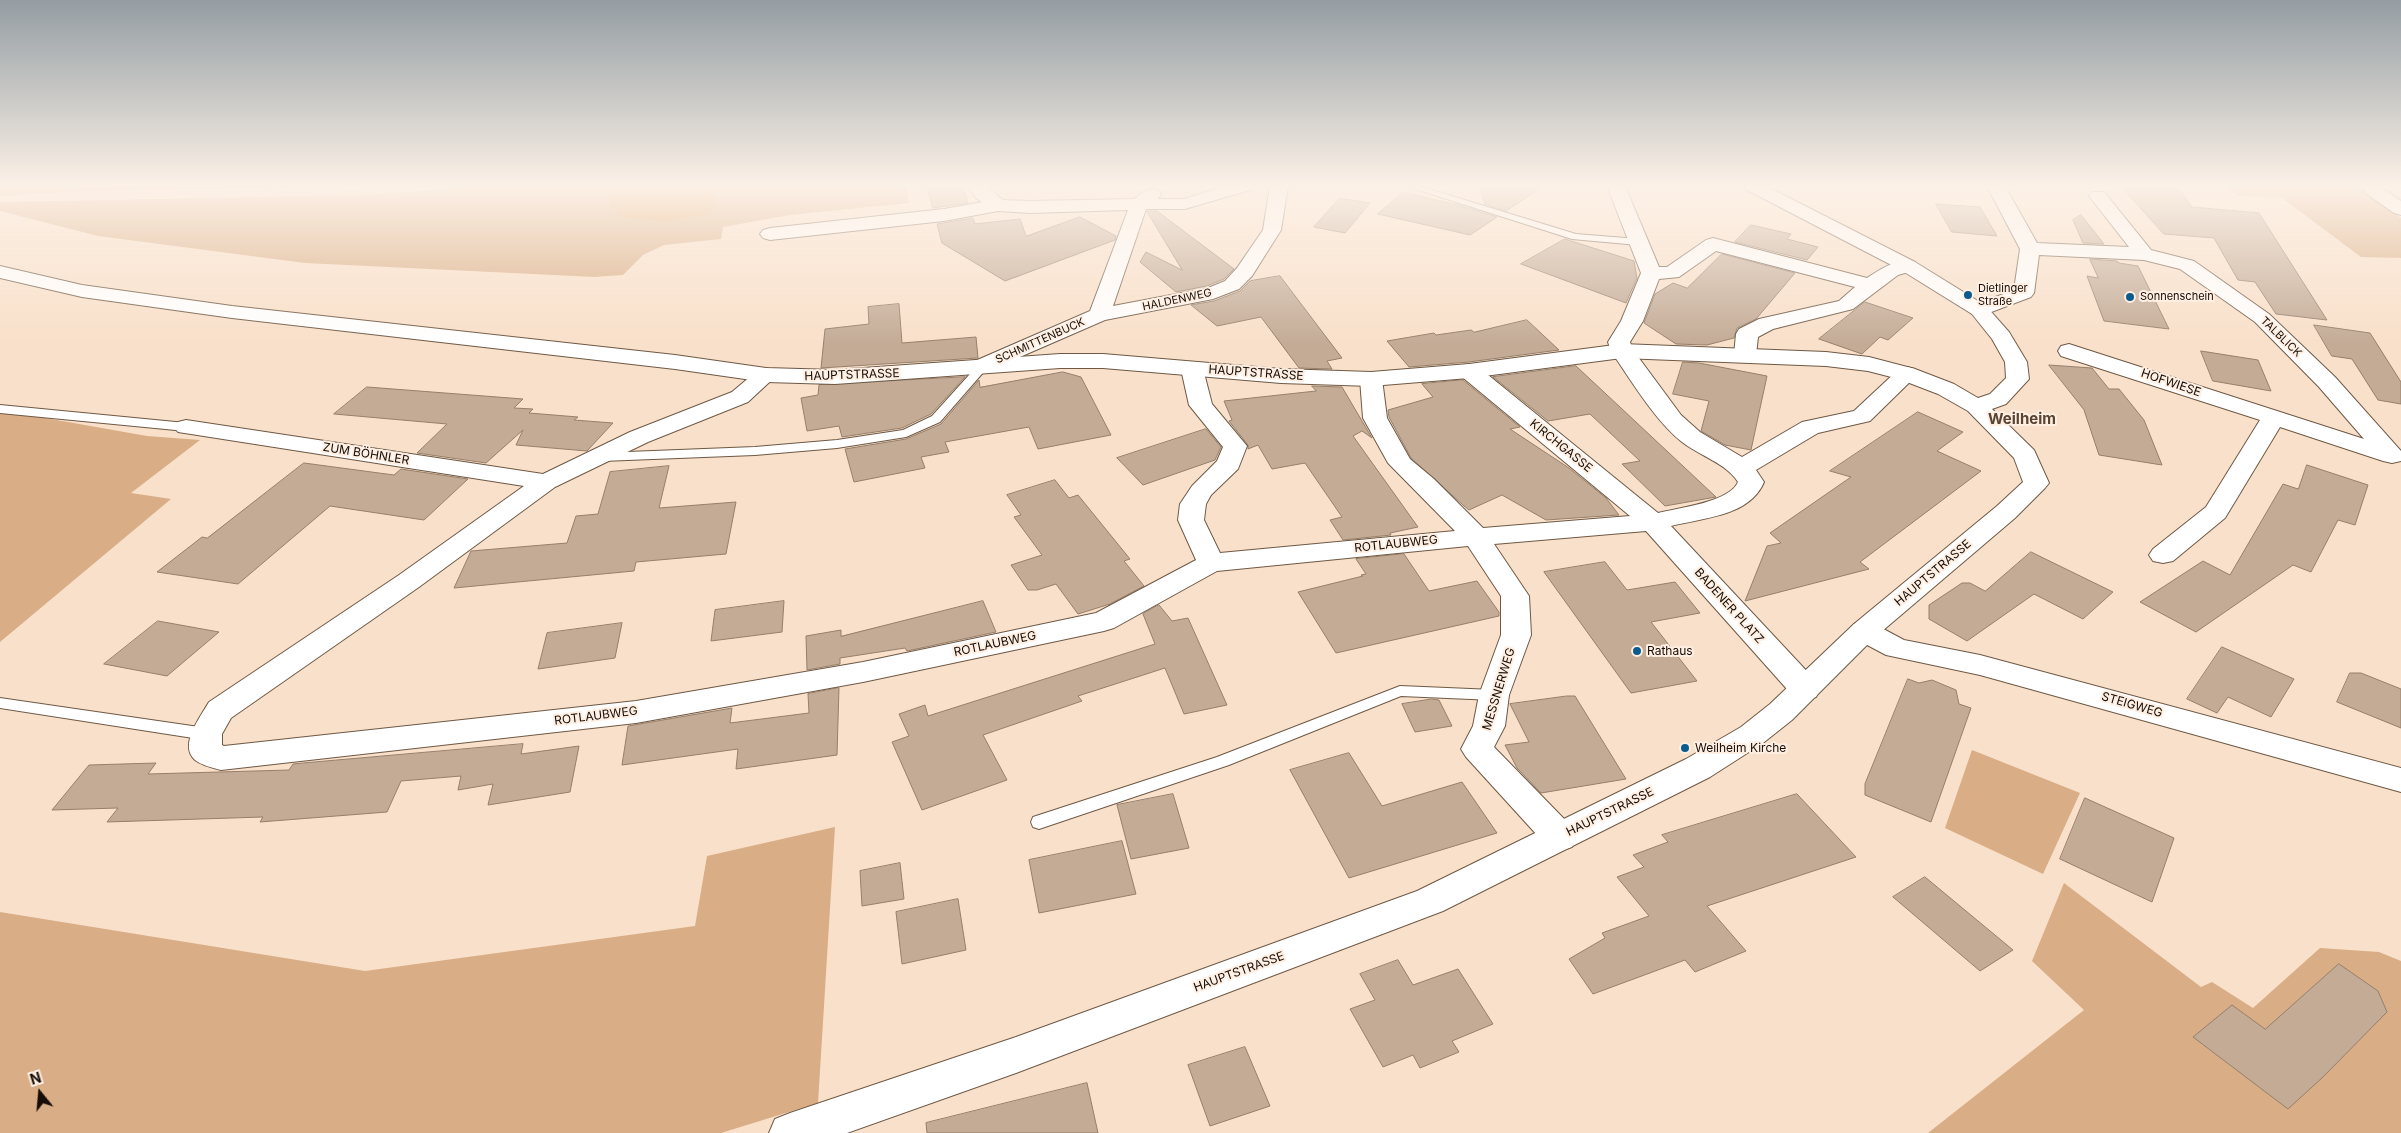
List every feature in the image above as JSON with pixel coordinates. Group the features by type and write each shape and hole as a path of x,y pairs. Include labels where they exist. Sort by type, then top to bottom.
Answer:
{"street":[{"name":"SCHMITTENBUCK","path":"984,366 1099,315 1126,239"},
{"name":"HALDENWEG","path":"1099,315 1213,293 1232,285 1246,272 1267,239"},
{"path":"1637,239 1651,273 1632,321 1619,342 1622,351 1673,420 1690,437 1742,468 1785,440 1810,427 1862,416 1907,374"},
{"path":"1855,239 1908,266 1979,310 2001,337 2016,362 2018,379 1998,399 1976,406"},
{"path":"1979,310 2024,293 2030,249 2025,239"},
{"path":"2132,239 2144,254"},
{"path":"1651,273 1672,274 1713,244 1870,285"},
{"name":"TALBLICK","path":"2030,249 2144,254 2187,265 2262,318 2326,382 2396,457"},
{"path":"1745,355 1748,334 1767,324 1812,315 1846,305 1891,271 1908,266"},
{"name":"HAUPTSTRASSE","path":"0,272 82,291 232,312 675,362 766,375 835,377 1060,361 1104,361 1281,376 1371,378 1469,371 1622,351 1745,355 1860,363 1907,374 1946,389 1976,406 2025,455 2036,483 2006,512 1864,631 1781,712 1752,735 1698,768 1430,901 1016,1055 790,1133"},
{"name":"HOFWIESE","path":"2069,351 2149,374 2273,418 2396,457"},
{"path":"1192,369 1201,405 1235,446 1229,464 1201,491 1193,504 1190,520 1211,563"},
{"name":"KIRCHGASSE","path":"1469,371 1653,522"},
{"path":"206,734 220,710 409,582 546,482 639,437 740,397 766,375"},
{"name":"MESSNERWEG","path":"1371,378 1375,418 1400,463 1425,484 1476,537 1515,596 1516,635 1494,695 1489,726 1477,749 1560,836"},
{"path":"2163,555 2216,512 2273,418"},
{"name":"ZUM BÖHNLER","path":"186,427 546,482"},
{"name":"ROTLAUBWEG","path":"206,734 206,751 221,758 636,712 863,672 1104,621 1211,563 1653,522 1723,506 1747,492 1751,482 1742,468"},
{"name":"BADENER PLATZ","path":"1653,522 1805,689"},
{"name":"STEIGWEG","path":"1864,631 1896,648 1980,665 2103,697 2401,780"}],"lane":[{"path":"1605,239 1638,242"},
{"path":"598,457 755,451 837,444 906,433 936,420 984,366"},
{"path":"0,409 186,427"},
{"path":"1040,822 1223,761 1400,691 1494,695"},
{"path":"0,703 206,734"}],"shaded area":[{"path":"120,239 721,239 664,245 643,255 623,275 595,277 305,263"},
{"path":"2337,239 2401,239 2401,258 2361,257"},
{"path":"0,410 147,436 200,440 131,493 171,499 0,642"},
{"path":"1972,750 2080,793 2043,874 1945,828"},
{"path":"835,827 818,1103 721,1133 0,1133 0,912 365,971 695,926 707,856"},
{"path":"2064,883 2201,987 2212,982 2253,1008 2320,948 2379,952 2401,961 2401,1133 1928,1133 2084,1010 2032,961"}],"building":[{"path":"941,239 1115,239 1005,281 942,243"},
{"path":"1164,239 1194,239 1234,269 1224,279 1207,286 1176,292 1140,262 1146,252 1182,270"},
{"path":"1565,239 1634,261 1637,278 1626,303 1521,264"},
{"path":"1738,239 1787,239 1818,247 1807,260 1735,242"},
{"path":"2081,239 2100,239 2104,244 2083,243"},
{"path":"2214,239 2275,239 2327,320 2276,314 2255,282 2238,280"},
{"path":"1722,254 1795,273 1756,319 1737,328 1734,338 1707,345 1676,344 1644,323 1655,294 1673,283 1687,288"},
{"name":"Sonnenschein","path":"2090,259 2117,261 2138,266 2169,329 2104,321 2087,276 2098,278"},
{"path":"1280,276 1342,358 1327,361 1332,369 1299,368 1261,317 1217,326 1191,305 1214,301 1240,291 1250,281"},
{"path":"1865,302 1913,318 1888,340 1880,337 1862,354 1819,339"},
{"path":"899,304 902,343 976,337 978,358 821,368 825,329 869,324 868,307"},
{"path":"1527,320 1559,350 1469,362 1409,367 1387,341 1434,333 1436,335 1471,330 1474,332"},
{"path":"2314,325 2370,333 2401,382 2401,404 2378,400 2352,359 2332,356"},
{"path":"2201,351 2258,360 2271,391 2213,381"},
{"path":"1683,362 1699,363 1767,376 1751,450 1725,445 1701,431 1709,401 1673,394"},
{"path":"2049,365 2092,368 2109,389 2119,389 2144,420 2162,465 2099,455 2084,410"},
{"path":"1576,366 1716,497 1665,506 1622,464 1640,461 1590,414 1548,421 1493,377"},
{"path":"1063,372 1081,377 1111,435 1038,449 1029,427 945,442 949,452 921,457 925,468 854,482 845,449 906,439 941,424 979,380 980,387"},
{"path":"965,377 931,414 902,428 842,437 839,426 807,431 801,398 818,395 819,385"},
{"path":"1463,380 1520,427 1510,429 1569,468 1606,498 1619,515 1546,520 1502,495 1469,510 1463,505 1411,458 1389,417 1388,410 1433,397 1422,384"},
{"path":"1312,386 1342,387 1372,438 1362,431 1353,436 1418,527 1390,533 1391,535 1343,540 1330,520 1342,517 1305,463 1272,469 1258,445 1248,449 1248,445 1229,421 1232,420 1224,401 1316,391"},
{"path":"367,387 523,399 514,408 533,409 529,413 578,417 574,420 613,423 587,451 516,445 523,430 486,463 417,453 447,424 334,414"},
{"path":"1918,412 1963,432 1937,451 1981,471 1860,562 1869,569 1745,601 1767,546 1781,543 1770,533 1851,477 1830,471"},
{"path":"1206,429 1221,447 1215,460 1143,485 1117,458"},
{"path":"304,463 394,475 401,469 468,479 424,520 330,506 238,584 157,572 202,537 207,538"},
{"path":"2307,465 2368,485 2355,525 2338,520 2311,572 2293,565 2196,632 2140,602 2203,561 2230,575 2283,484 2298,489"},
{"path":"669,466 659,508 736,502 726,554 636,562 634,571 454,588 471,551 567,543 576,516 598,514 610,472"},
{"path":"1055,480 1069,498 1078,495 1130,559 1124,561 1144,586 1110,604 1078,614 1056,584 1037,590 1028,590 1011,565 1042,555 1014,517 1021,515 1007,495"},
{"path":"2031,552 2113,592 2083,619 2034,594 1967,641 1929,619 1929,605 1962,583 1970,583 1985,591"},
{"path":"1404,554 1429,591 1477,581 1499,612 1499,616 1336,653 1298,592 1363,576 1361,575 1366,574 1356,559"},
{"name":"Rathaus","path":"1605,562 1627,590 1675,582 1700,613 1651,622 1697,681 1631,693 1544,572"},
{"path":"784,601 782,632 711,641 715,610"},
{"path":"983,601 996,632 907,651 905,648 840,658 840,664 807,670 806,636 841,630 841,636"},
{"path":"1159,605 1172,621 1188,618 1227,705 1184,714 1165,668 1078,696 1082,701 983,735 1007,780 922,810 892,742 909,736 899,714 925,705 928,716 1155,644 1143,614"},
{"path":"158,621 219,632 167,676 104,664"},
{"path":"622,623 615,658 538,669 547,633"},
{"path":"2222,647 2294,679 2271,717 2228,697 2217,713 2187,699"},
{"path":"2350,673 2361,673 2401,689 2401,728 2337,702"},
{"path":"1908,679 1919,683 1932,680 1956,690 1959,704 1971,708 1931,822 1865,795 1865,784"},
{"path":"839,688 837,755 736,769 738,749 622,765 628,726 732,708 730,723 809,713 808,694"},
{"path":"1575,696 1626,779 1541,793 1517,768 1505,745 1529,742 1510,704"},
{"path":"1432,699 1439,700 1452,726 1415,732 1402,704"},
{"path":"523,744 521,754 579,746 570,792 488,805 493,784 458,790 461,776 401,781 387,812 260,822 263,817 107,822 118,808 52,810 89,765 156,763 148,774 289,770 293,764"},
{"path":"1349,753 1382,806 1462,782 1497,833 1349,878 1290,770"},
{"path":"1173,794 1189,848 1131,859 1117,805"},
{"path":"1797,794 1856,857 1707,906 1746,951 1695,972 1685,960 1593,994 1569,959 1605,938 1602,933 1649,916 1617,877 1644,867 1633,855 1668,842 1662,835"},
{"path":"2085,798 2174,838 2152,902 2060,859"},
{"path":"1122,841 1136,894 1039,913 1029,860"},
{"path":"900,863 904,899 862,906 860,871"},
{"path":"1925,877 2013,950 1980,971 1893,897"},
{"path":"958,899 966,950 902,964 896,912"},
{"path":"1398,960 1413,985 1458,969 1493,1024 1452,1041 1459,1052 1420,1068 1413,1055 1383,1067 1350,1009 1375,1000 1360,974"},
{"path":"2339,964 2378,991 2387,1012 2323,1077 2288,1109 2193,1037 2232,1005 2265,1029"},
{"path":"1245,1047 1270,1106 1210,1126 1188,1065"},
{"path":"1087,1083 1098,1133 927,1133 926,1123"}],"place":[{"name":"Dietlinger Straße","path":"1968,295"},
{"name":"Sonnenschein","path":"2130,297"},
{"name":"Rathaus","path":"1637,651"},
{"name":"Weilheim Kirche","path":"1685,748"}],"district":[{"name":"Weilheim","path":"2022,419"}]}
